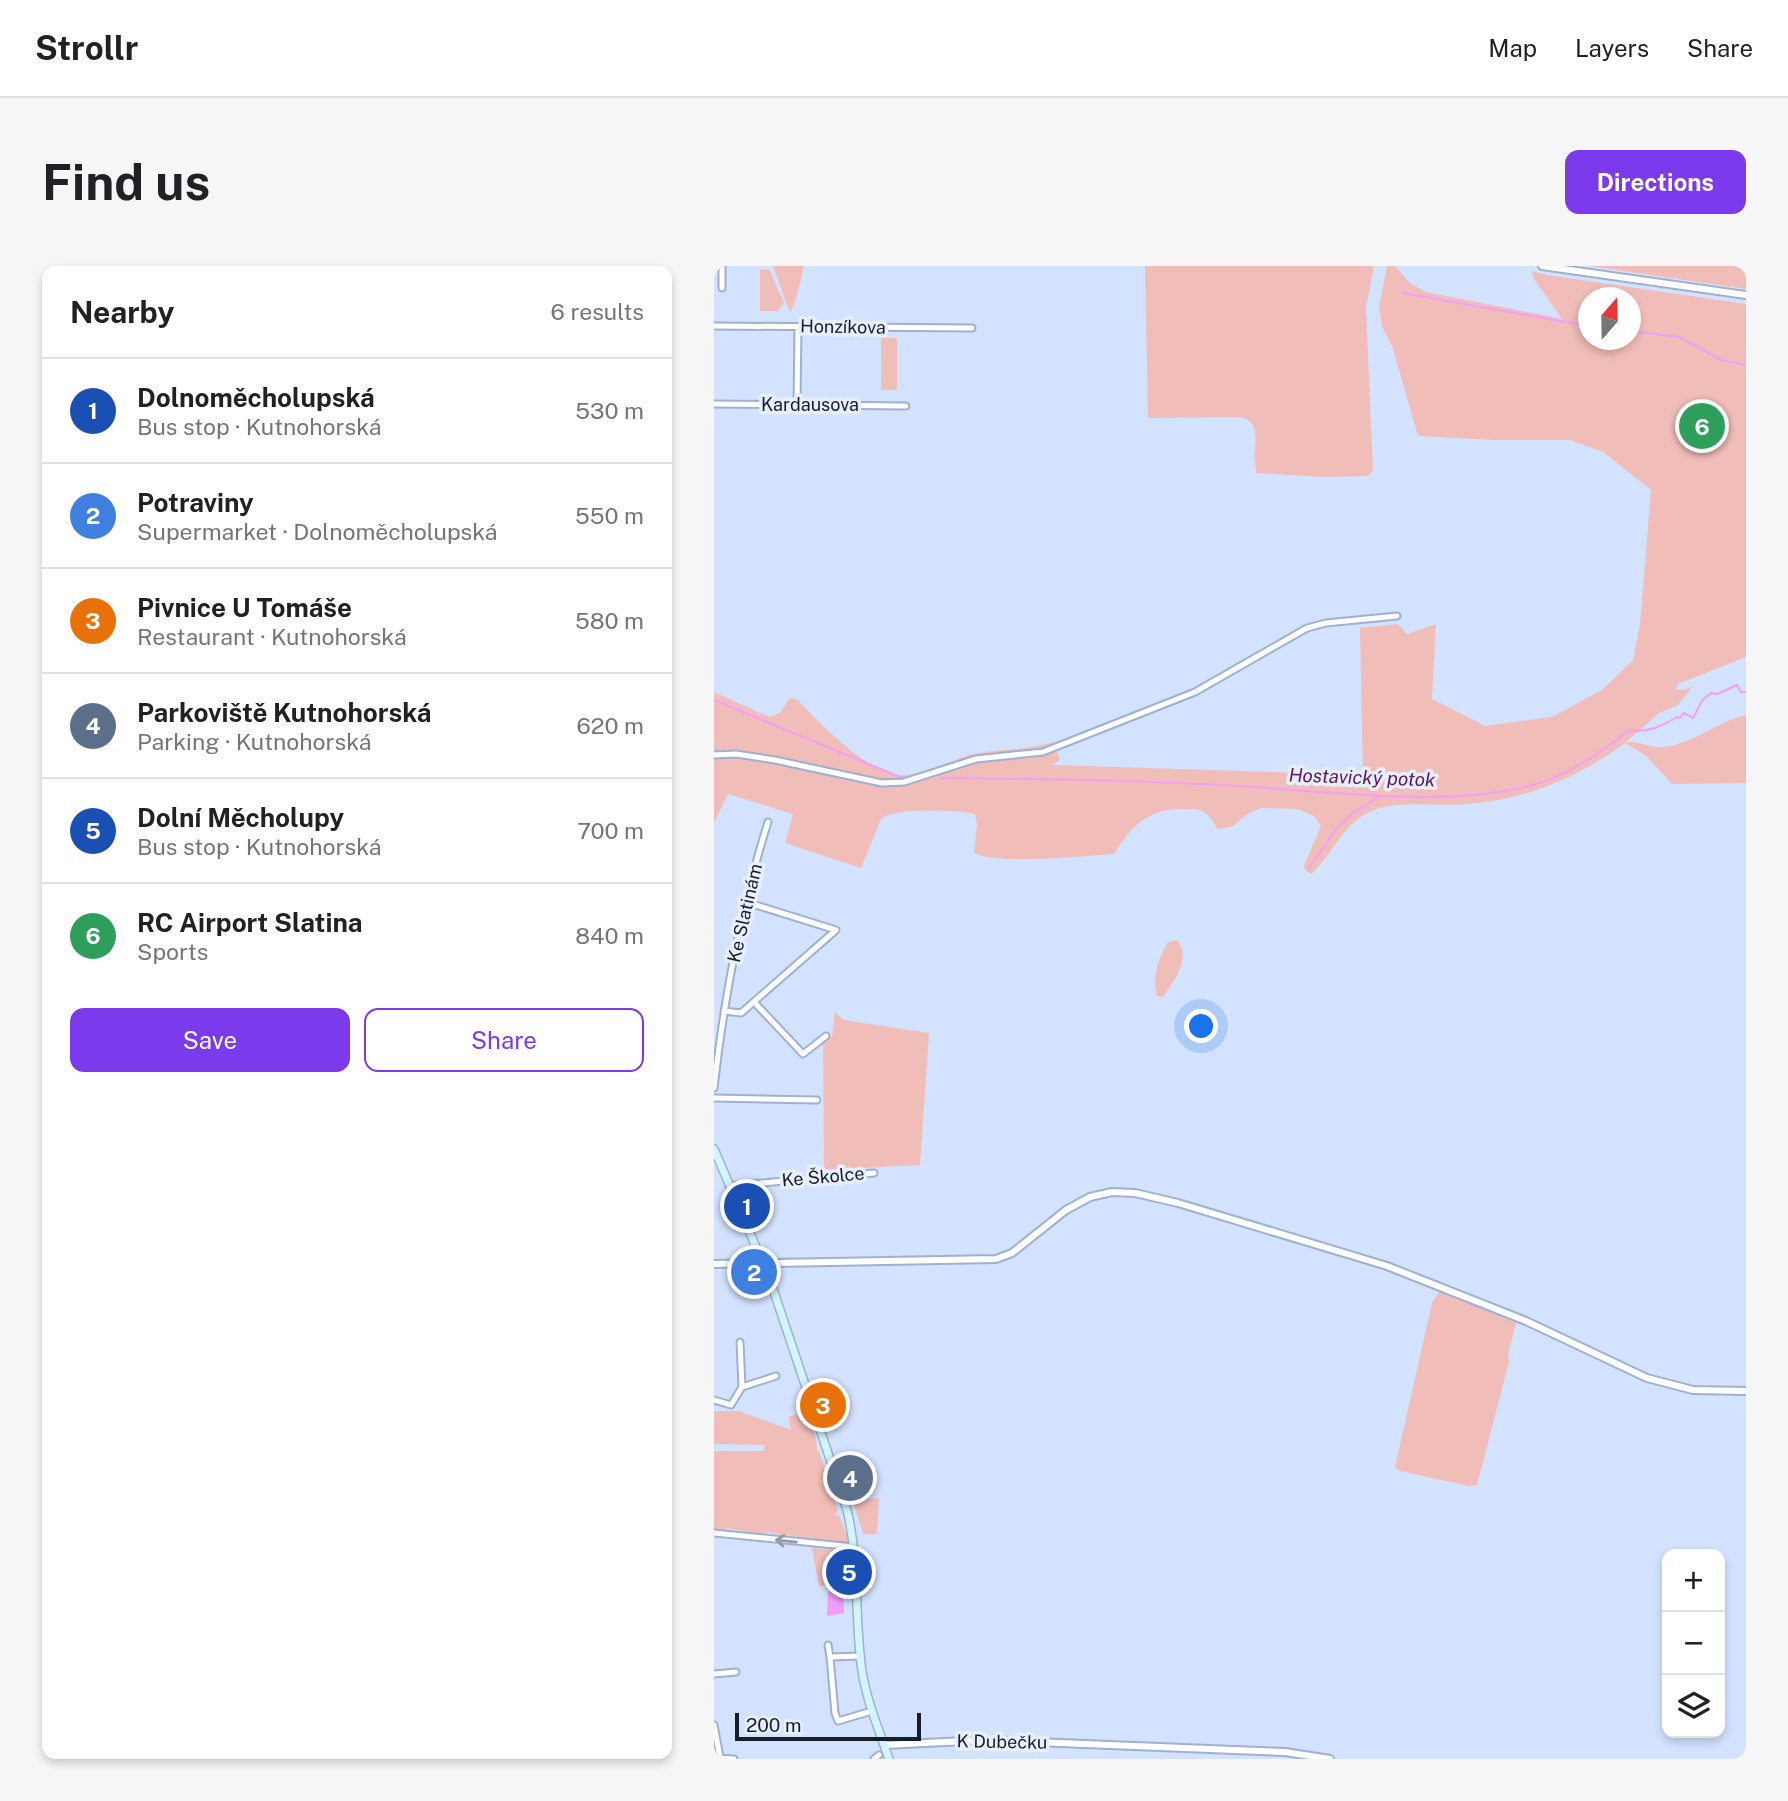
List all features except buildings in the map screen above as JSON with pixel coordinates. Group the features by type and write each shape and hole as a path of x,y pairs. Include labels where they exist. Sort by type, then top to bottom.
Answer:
{"main road":[{"path":"714,1149 762,1264 845,1503 854,1547 860,1656 872,1711 890,1759"}],"street":[{"path":"722,266 722,288"},
{"path":"1542,266 1746,295"},
{"path":"714,276 722,276"},
{"name":"Honzíkova","path":"714,326 972,328"},
{"path":"797,405 798,327"},
{"name":"Kardausova","path":"714,404 906,405"},
{"path":"714,755 736,754 882,783 904,782 928,777 976,759 1043,752 1195,692 1307,628 1397,616"},
{"name":"Ke Slatinám","path":"714,1088 717,1031 724,1011 746,902 768,822"},
{"path":"724,1011 741,1013 836,930 746,902"},
{"path":"754,1002 803,1054 825,1037"},
{"path":"714,1098 817,1100"},
{"name":"Ke Školce","path":"729,1186 874,1173"},
{"path":"714,1264 988,1260 1005,1257 1023,1246 1066,1210 1090,1197 1112,1192 1135,1193 1178,1203 1387,1266 1526,1321 1647,1378 1693,1390 1746,1391"},
{"path":"714,1400 731,1405 742,1387 740,1342"},
{"path":"742,1387 776,1376"},
{"path":"714,1533 854,1547"},
{"path":"828,1645 833,1700 838,1721 872,1711"},
{"path":"830,1657 860,1656"},
{"path":"714,1674 736,1672"},
{"path":"714,1725 717,1758 734,1759"},
{"name":"K Dubečku","path":"884,1745 986,1740 1285,1752 1330,1759"}],"shaded area":[{"path":"773,266 804,266 790,313"},
{"path":"1145,266 1374,266 1366,308 1373,471 1367,476 1323,477 1256,473 1255,430 1247,419 1148,418"},
{"path":"1387,266 1395,266 1410,283 1426,292 1562,319 1534,279 1532,271 1629,287 1578,287 1578,350 1641,350 1641,289 1746,304 1746,657 1678,684 1675,689 1684,690 1693,686 1678,705 1659,713 1626,742 1659,747 1675,745 1746,715 1746,783 1672,784 1645,755 1625,743 1569,777 1509,798 1455,805 1396,805 1374,810 1347,830 1311,874 1304,869 1305,863 1321,826 1314,816 1298,809 1261,808 1249,813 1231,827 1218,829 1202,811 1171,809 1151,815 1134,827 1114,854 1021,859 986,857 974,853 977,825 975,814 911,811 881,819 861,868 785,843 793,814 728,794 714,823 714,692 769,717 780,713 790,698 798,700 848,748 878,768 893,774 915,773 978,753 1053,742 1060,760 1052,765 1363,775 1360,628 1398,624 1407,634 1436,624 1432,699 1485,726 1552,717 1602,690 1633,660 1640,625 1651,490 1603,452 1570,440 1418,436 1392,346 1382,327 1379,307"},
{"path":"1589,266 1746,266 1746,289"},
{"path":"769,269 784,303 778,311 760,311 760,270"},
{"path":"881,338 897,338 897,390 881,390"},
{"path":"1177,940 1183,954 1180,969 1163,997 1157,996 1155,982 1161,955 1168,942"},
{"path":"835,1012 844,1020 929,1033 920,1165 824,1170 823,1043 832,1036"},
{"path":"1440,1291 1516,1323 1508,1354 1509,1362 1477,1485 1469,1486 1400,1471 1395,1467 1432,1303"},
{"path":"714,1411 738,1411 791,1430 788,1417 807,1411 816,1438 817,1451 838,1512 834,1515 839,1515 849,1541 845,1544 767,1532 766,1535 727,1528 714,1529 714,1451 764,1451 765,1445 714,1444"},
{"path":"879,1498 877,1534 863,1534 853,1501"},
{"path":"812,1548 845,1551 847,1579 819,1587"},
{"path":"843,1589 844,1613 827,1616 828,1591"}],"waterway":[{"path":"1403,293 1578,324"},
{"path":"1641,332 1679,337 1721,360 1746,365"},
{"name":"Hostavický potok","path":"941,778 1164,782 1385,796 1495,793 1543,782 1570,770 1595,756 1630,730 1655,728 1680,718 1684,713 1693,718 1702,701 1711,693 1717,694 1737,685 1741,692 1746,692"},
{"name":"Hostavický potok","path":"714,700 900,777 907,777"},
{"path":"1309,868 1337,828 1354,812 1382,795"}],"place":[{"name":"RC Airport Slatina","path":"1702,426"},
{"name":"Dolnoměcholupská","path":"747,1206"},
{"name":"Potraviny","path":"754,1272"},
{"name":"Pivnice U Tomáše","path":"823,1405"},
{"name":"Parkoviště Kutnohorská","path":"850,1478"},
{"name":"Dolní Měcholupy","path":"849,1572"}]}
